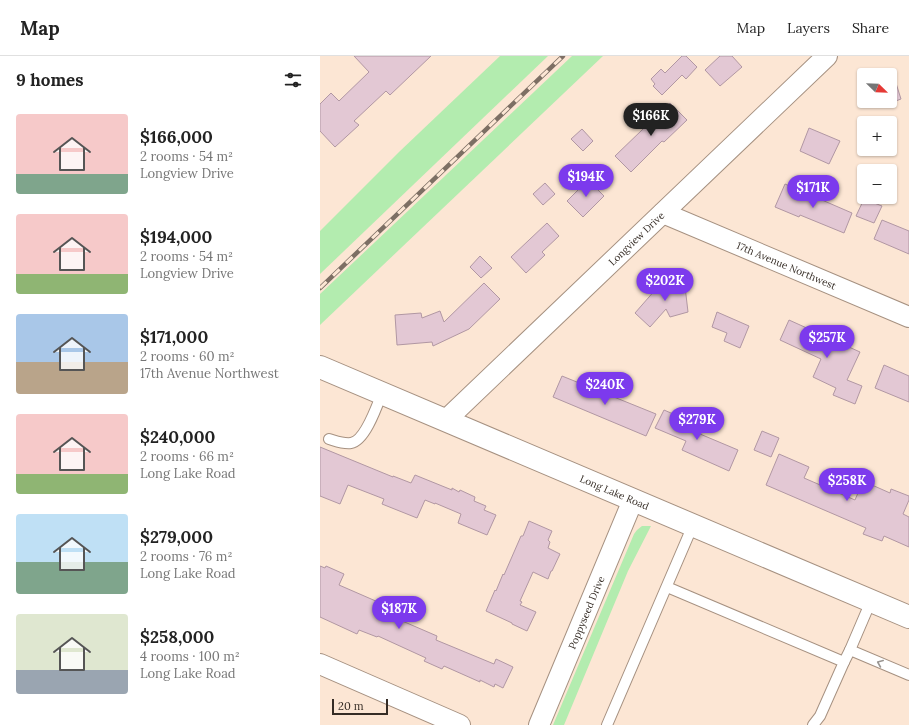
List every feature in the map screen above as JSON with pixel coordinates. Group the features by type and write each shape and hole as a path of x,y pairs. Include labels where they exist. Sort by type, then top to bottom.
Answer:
{"street":[{"name":"Longview Drive","path":"446,420 827,56"},
{"name":"17th Avenue Northwest","path":"663,213 909,317"},
{"name":"Long Lake Road","path":"322,371 382,393 909,617"},
{"name":"Poppyseed Drive","path":"539,725 633,500"},
{"path":"320,664 460,725"}],"lane":[{"path":"329,439 343,443 350,443 359,439 365,433 382,393"},
{"path":"607,725 693,525"},
{"path":"667,587 844,662"},
{"path":"813,725 820,716 871,601"},
{"path":"850,650 909,675"}],"green space":[{"path":"500,56 548,56 320,274 320,231 399,152"},
{"path":"572,56 603,56 320,325 320,294"},
{"path":"642,526 651,526 628,571 564,725 553,725 634,534"}],"building":[{"path":"354,56 431,56 390,95 386,91 354,121 359,125 335,147 320,131 320,104 331,93 339,101 369,72"},
{"path":"682,56 686,56 697,67 686,79 682,75 662,95 653,86 655,84 651,79 661,69 665,73"},
{"path":"720,56 732,56 742,67 720,86 705,70"},
{"path":"897,86 901,99 897,101"},
{"path":"670,103 687,120 664,142 662,141 631,172 615,156"},
{"path":"809,128 840,141 829,164 800,151"},
{"path":"582,129 593,141 583,151 571,139"},
{"path":"588,180 604,196 583,217 567,201"},
{"path":"545,183 555,194 543,205 533,194"},
{"path":"785,184 852,213 844,233 800,215 799,217 775,207"},
{"path":"862,204 877,204 882,206 874,223 856,216"},
{"path":"882,220 909,231 909,254 874,239"},
{"path":"547,223 559,236 542,252 545,255 526,273 511,257"},
{"path":"480,256 492,268 481,278 470,267"},
{"path":"684,278 688,312 670,317 666,309 650,327 635,313 663,281"},
{"path":"484,283 500,299 469,329 433,346 432,342 397,345 395,315 421,313 422,318 440,311 444,322"},
{"path":"717,312 749,326 740,348 724,341 727,333 712,327"},
{"path":"789,320 860,352 847,380 862,386 855,404 833,395 836,388 813,377 821,359 780,340"},
{"path":"884,365 909,376 909,402 875,388"},
{"path":"562,376 656,414 646,436 553,397"},
{"path":"664,410 703,427 700,434 738,450 729,471 682,450 686,441 655,428"},
{"path":"762,431 779,438 771,457 754,450"},
{"path":"320,447 411,483 415,475 452,490 452,488 459,492 460,490 475,497 474,501 486,506 484,510 496,515 487,535 458,523 461,514 425,500 417,518 382,504 384,499 348,485 340,504 320,496"},
{"path":"779,454 809,467 804,478 855,500 863,481 890,493 891,489 909,496 909,500 903,514 909,517 909,547 884,536 882,541 863,534 866,528 766,485"},
{"path":"529,521 552,531 548,540 550,542 548,548 560,554 548,579 533,572 520,601 522,602 520,605 536,612 527,631 486,611"},
{"path":"320,566 325,568 326,566 344,574 339,585 378,602 392,598 400,620 437,636 436,640 494,664 496,659 513,667 503,688 495,684 494,687 480,680 480,682 444,666 442,669 424,661 426,658 378,636 377,637 359,630 357,634 320,617"}],"railway":[{"path":"320,288 563,56"}]}
